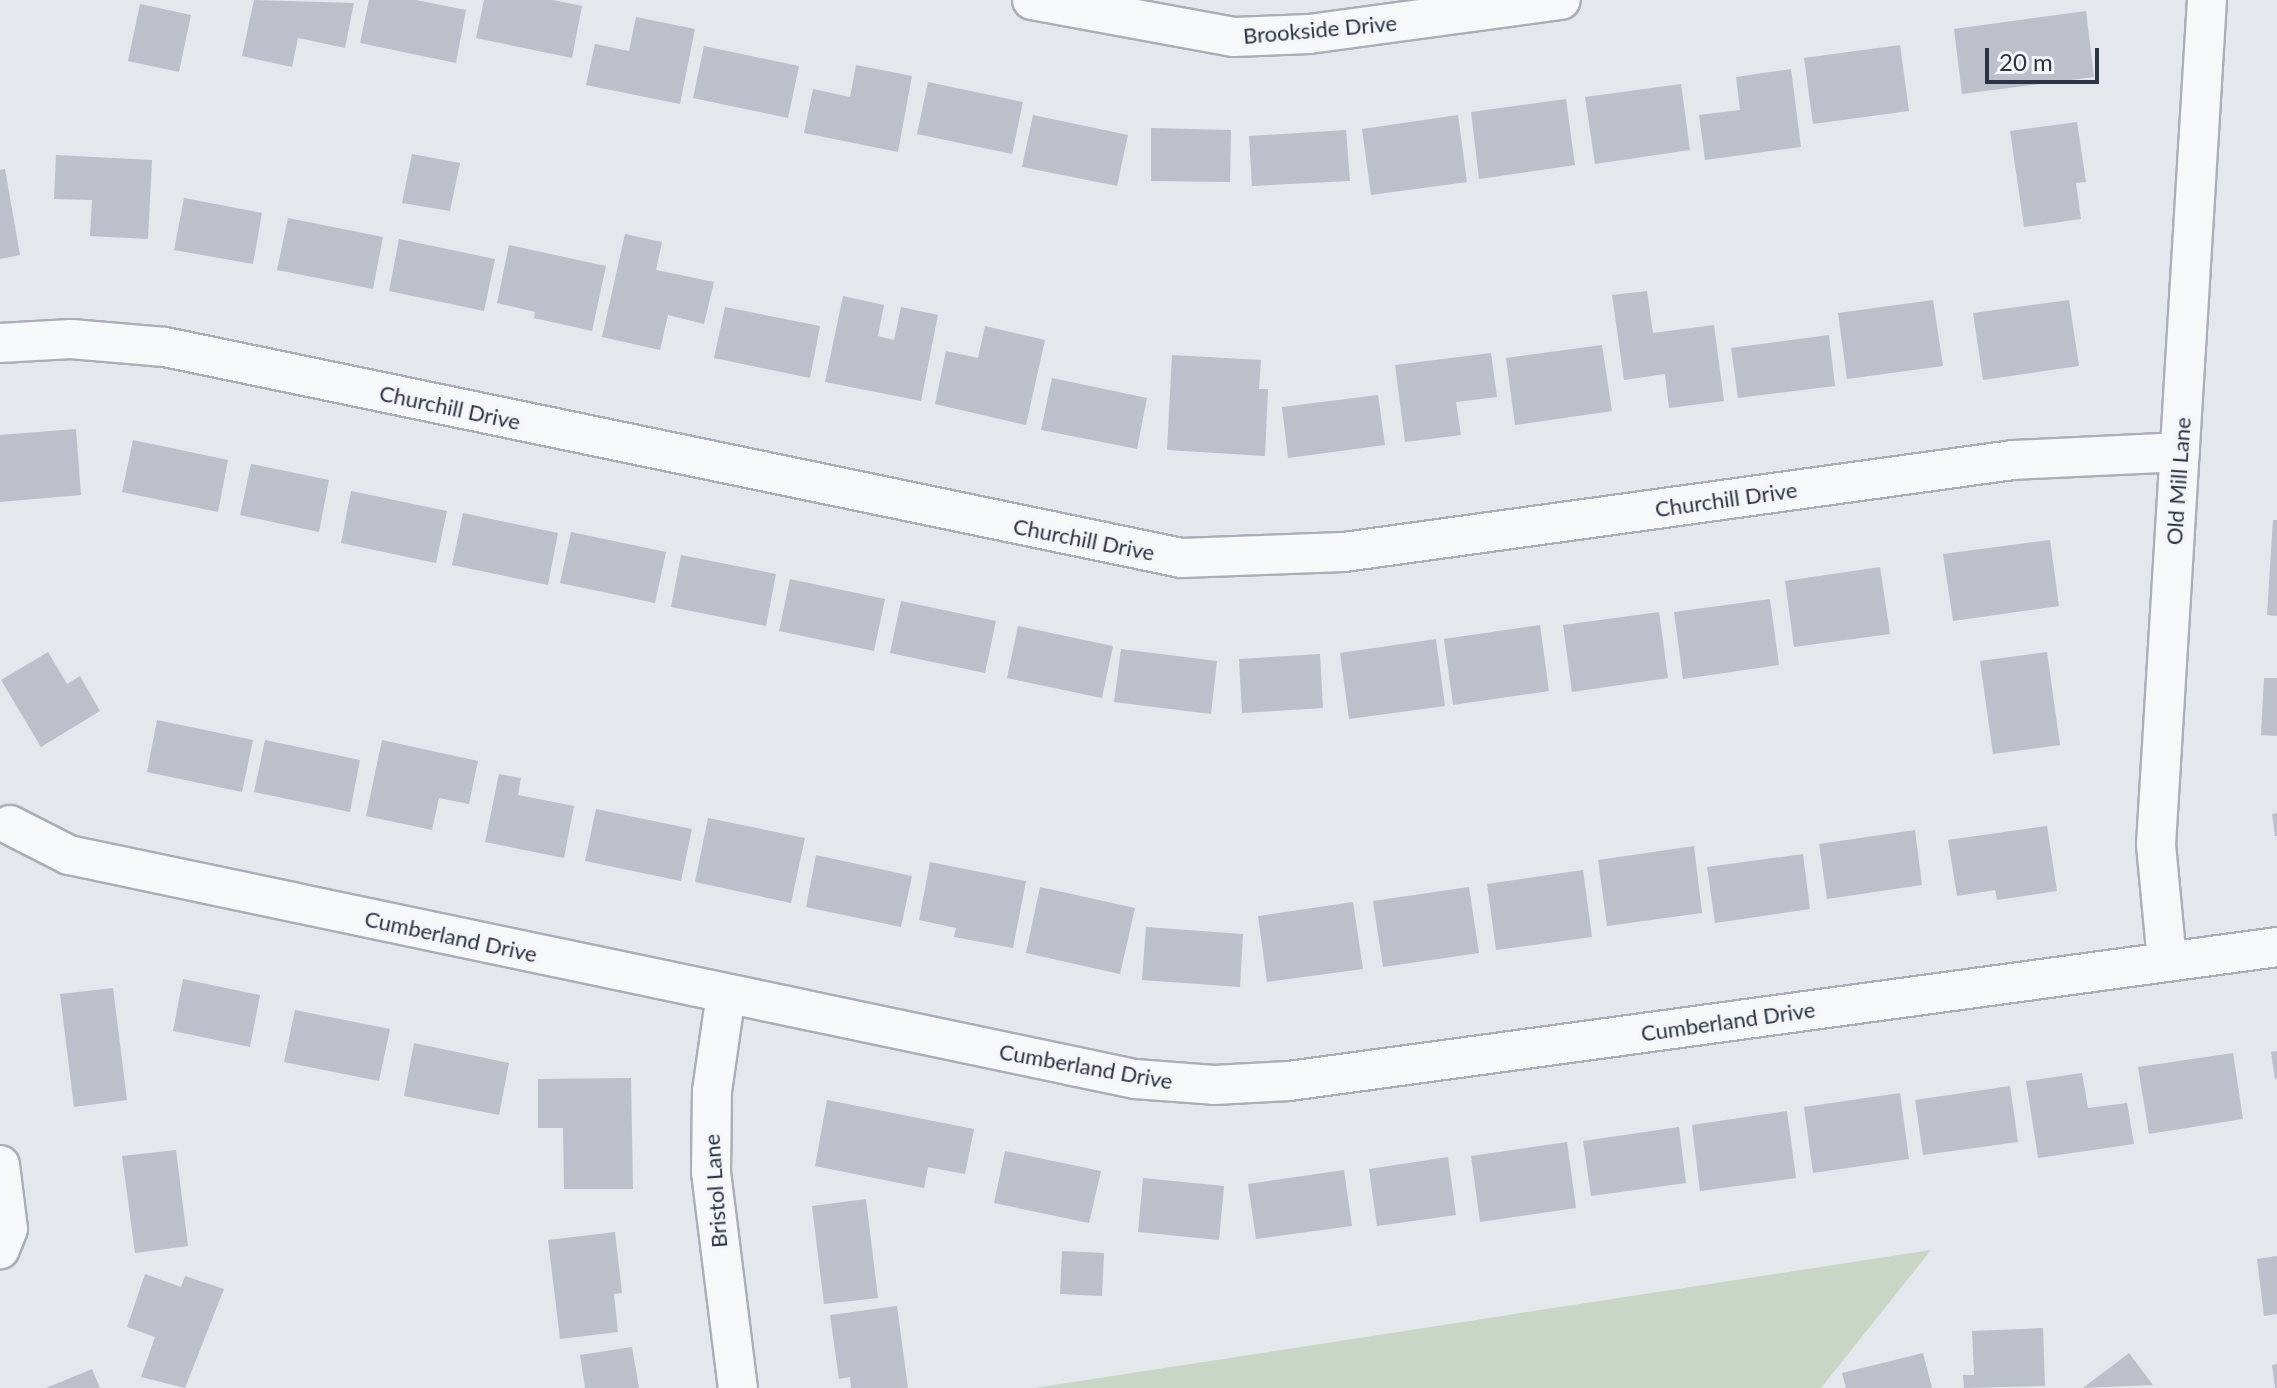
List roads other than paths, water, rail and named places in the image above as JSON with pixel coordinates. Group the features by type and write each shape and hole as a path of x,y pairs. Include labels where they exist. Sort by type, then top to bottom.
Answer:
{"street":[{"name":"Brookside Drive","path":"1032,0 1096,6 1199,33 1270,37 1561,0"},
{"name":"Old Mill Lane","path":"2167,961 2156,845 2207,0"},
{"name":"Churchill Drive","path":"0,343 71,339 165,347 1181,558 1344,552 2013,460 2180,452"},
{"name":"Cumberland Drive","path":"3,829 69,855 726,994 1135,1079 1214,1085 1305,1079 2277,947"},
{"name":"Bristol Lane","path":"726,994 712,1091 711,1172 738,1388"},
{"path":"0,1165 8,1229 0,1249"}]}
